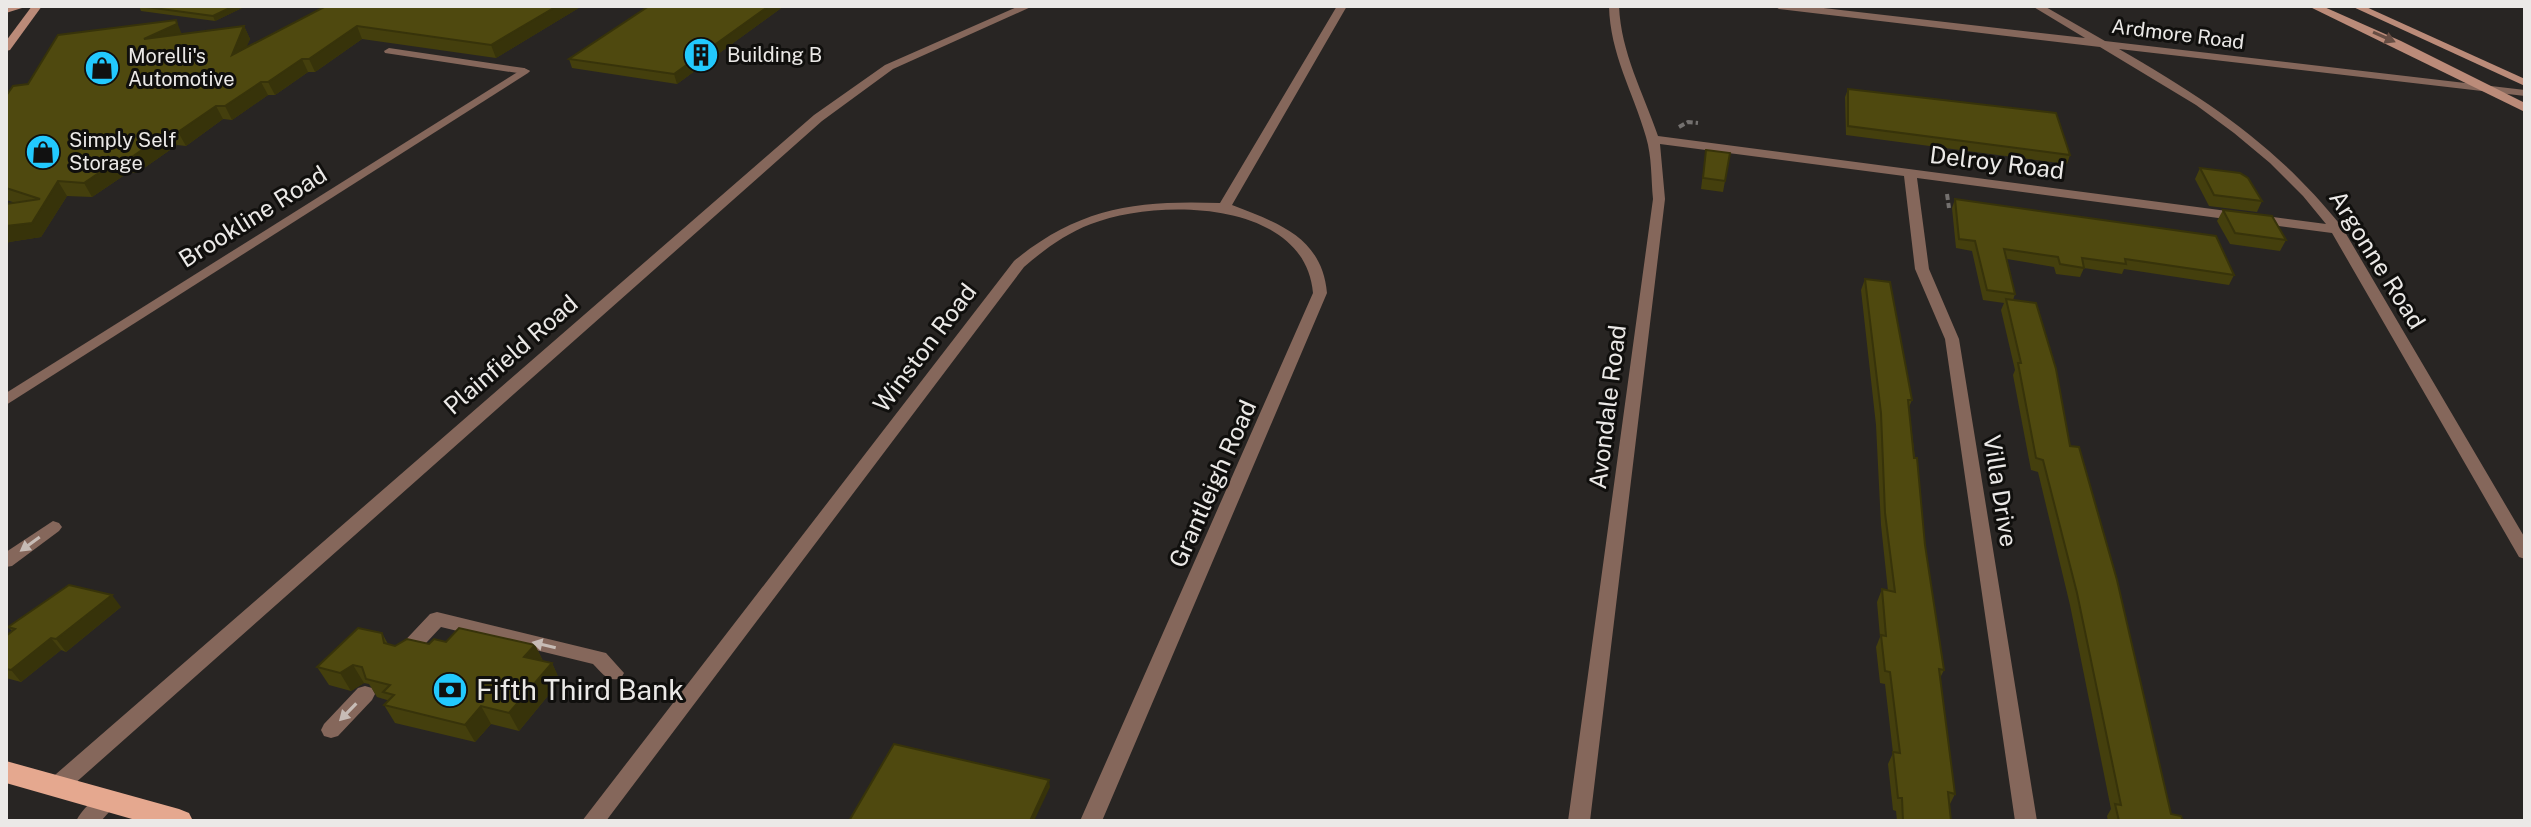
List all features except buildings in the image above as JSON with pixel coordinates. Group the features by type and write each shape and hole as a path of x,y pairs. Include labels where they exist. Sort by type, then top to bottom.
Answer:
{"main road":[{"path":"6,772 179,821"}],"street":[{"path":"6,10 18,6"},
{"path":"6,48 10,34 37,6"},
{"name":"Plainfield Road","path":"56,787 818,118 889,67 1028,6"},
{"path":"1224,207 1342,6"},
{"name":"Avondale Road","path":"1579,821 1659,199 1653,139 1620,57 1613,29 1614,6"},
{"name":"Ardmore Road","path":"1779,6 2525,93"},
{"name":"Argonne Road","path":"2037,6 2240,131 2313,196 2337,230 2525,553"},
{"path":"2313,6 2525,108"},
{"path":"2356,6 2525,83"},
{"name":"Brookline Road","path":"6,400 524,71 389,51"},
{"name":"Delroy Road","path":"1653,139 2337,230"},
{"name":"Villa Drive","path":"1910,174 1922,269 1952,339 2026,821"},
{"name":"Winston Road","path":"593,821 1030,253 1072,225 1116,211 1159,206 1224,207"},
{"name":"Grantleigh Road","path":"1091,821 1315,311 1320,293 1319,271 1313,259 1296,242 1275,228 1224,207"},
{"path":"6,561 53,527"},
{"path":"404,654 437,619 599,658 614,673"},
{"path":"331,730 365,694"},
{"path":"87,821 108,801"}],"path":[{"path":"1946,189 1949,208"}],"place":[{"name":"Building B","path":"701,55"},
{"name":"Morelli's Automotive","path":"102,68"},
{"name":"Simply Self Storage","path":"43,152"},
{"name":"Fifth Third Bank","path":"450,690"}]}
